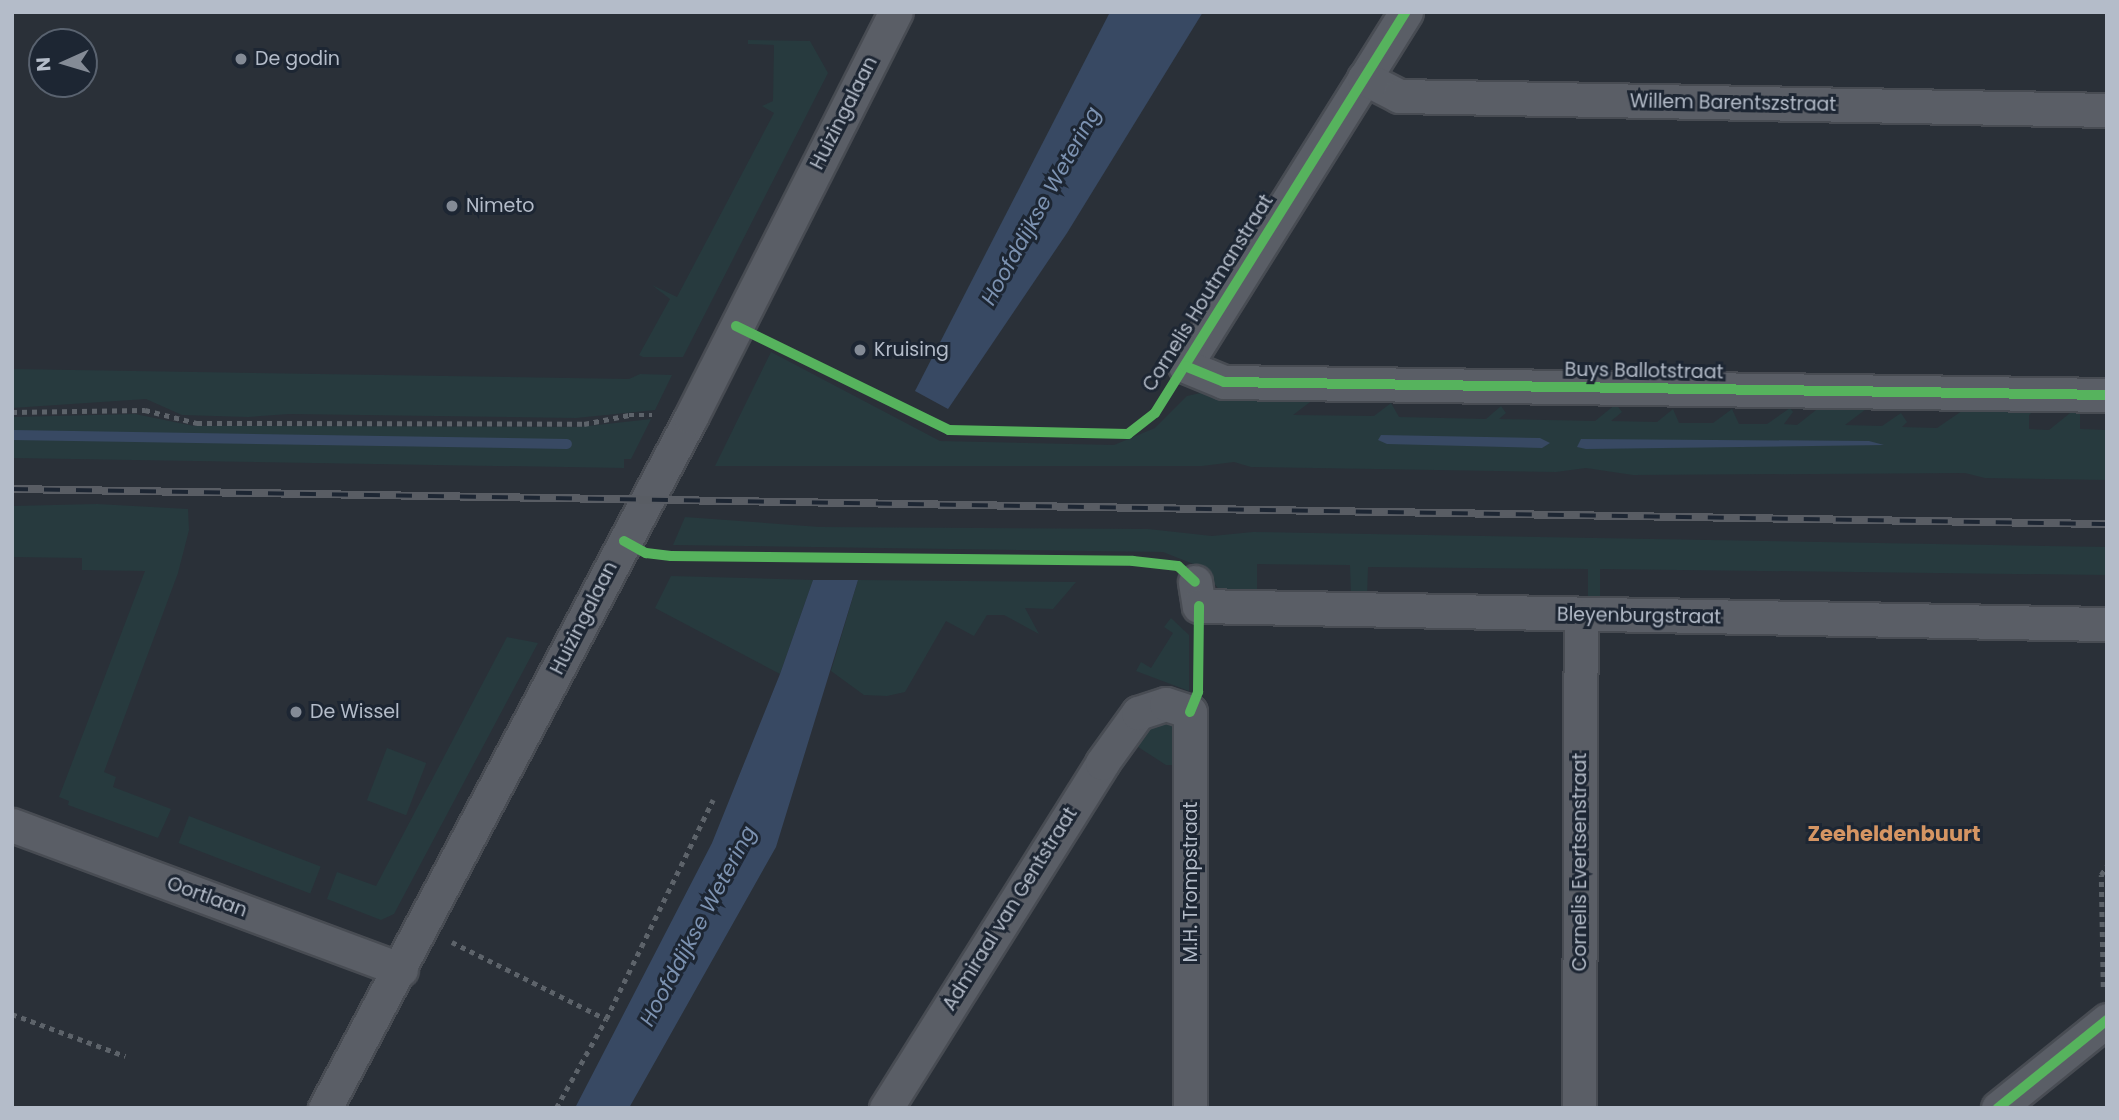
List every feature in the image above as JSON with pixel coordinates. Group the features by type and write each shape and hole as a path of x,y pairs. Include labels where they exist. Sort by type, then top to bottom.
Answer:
{"street":[{"name":"Huizingalaan","path":"325,1108 401,970 691,417 896,12"},
{"name":"Cornelis Houtmanstraat","path":"1185,366 1406,12"},
{"name":"Willem Barentszstraat","path":"1364,78 1399,96 2107,110"},
{"name":"Buys Ballotstraat","path":"1185,366 1224,382 2107,395"},
{"name":"Bleyenburgstraat","path":"1195,582 1199,606 1581,616 2105,623"},
{"name":"Cornelis Evertsenstraat","path":"1579,1108 1581,616"},
{"name":"M.H. Trompstraat","path":"1138,713 1166,704 1190,712 1190,1108"},
{"name":"Admiraal van Gentstraat","path":"886,1108 1138,713"},
{"name":"Oortlaan","path":"12,825 401,970"},
{"path":"1998,1108 2105,1021"}],"path":[{"path":"12,412 145,410 197,423 584,424 629,415 691,417"},
{"path":"556,1108 606,1019 713,800"},
{"path":"2105,1021 2101,874 2107,866"},
{"path":"423,927 606,1019"},
{"path":"12,1014 125,1056"}],"green space":[{"path":"748,40 810,41 828,73 683,357 643,357 639,355 670,299 652,285 677,297 774,113 762,106 773,101 774,45 748,44"},
{"path":"771,352 940,441 1114,445 1155,428 1187,396 1205,392 1326,390 1293,415 1374,416 1391,403 1399,417 1486,419 1501,406 1506,413 1499,419 1595,421 1616,404 1622,412 1611,421 1657,422 1673,409 1679,423 1713,423 1732,409 1739,424 1767,424 1790,408 1793,412 1784,424 1797,425 1830,399 1878,400 1845,425 1882,426 1901,413 1907,422 1902,427 1937,428 1975,402 2036,409 2029,415 2029,429 2049,430 2080,405 2080,429 2107,430 2107,480 1985,478 1965,473 1633,475 1586,468 1556,472 1251,467 1234,462 1202,466 715,466"},
{"path":"12,369 629,379 640,374 672,375 655,410 576,418 289,414 248,417 182,415 146,399 12,408"},
{"path":"135,414 194,426 580,427 651,419 631,459 624,459 624,468 12,458 12,417"},
{"path":"97,504 188,509 189,530 178,573 104,772 116,777 113,787 171,809 158,838 68,805 69,801 59,797 145,571 82,570 82,558 12,557 12,506"},
{"path":"685,517 820,527 1148,529 1212,536 1253,532 2107,547 2107,575 1600,569 1600,603 1588,603 1588,569 1368,567 1367,597 1351,595 1350,565 1257,564 1257,596 1221,592 1201,567 1163,552 673,545"},
{"path":"671,576 813,580 780,674 655,608"},
{"path":"858,580 1076,582 1053,609 1025,608 1039,634 1004,615 987,615 974,636 946,621 905,692 887,696 864,695 831,671"},
{"path":"1171,618 1189,635 1189,691 1136,671 1141,662 1151,668 1173,633 1164,627"},
{"path":"507,637 538,643 394,914 381,920 327,899 337,872 376,886"},
{"path":"1155,725 1175,726 1181,765 1166,765 1132,743"},
{"path":"387,748 426,763 406,815 367,800"},
{"path":"189,816 321,867 310,894 179,843"}],"water":[{"name":"Hoofddijkse Wetering","path":"1110,12 1203,12 1067,233 948,409 915,391"},
{"path":"1381,435 1540,438 1550,443 1542,448 1387,444 1378,440"},
{"path":"1581,439 1869,441 1884,445 1586,449 1577,447"},
{"name":"Hoofddijkse Wetering","path":"813,580 858,580 776,847 629,1108 575,1108 712,843 780,674"}],"waterway":[{"path":"12,435 567,444"}],"railway":[{"path":"12,489 2107,524"}],"cycle path":[{"path":"736,326 949,430 1128,434 1155,413 1406,12"},
{"path":"1185,366 1224,382 2107,395"},
{"path":"624,541 646,553 671,556 1133,561 1178,566 1195,582"},
{"path":"1190,712 1198,692 1199,606"},
{"path":"1998,1108 2107,1020"}],"place":[{"name":"De godin","path":"241,59"},
{"name":"Nimeto","path":"452,206"},
{"name":"Kruising","path":"860,350"},
{"name":"De Wissel","path":"296,712"}],"district":[{"name":"Zeeheldenbuurt","path":"1894,834"}]}
